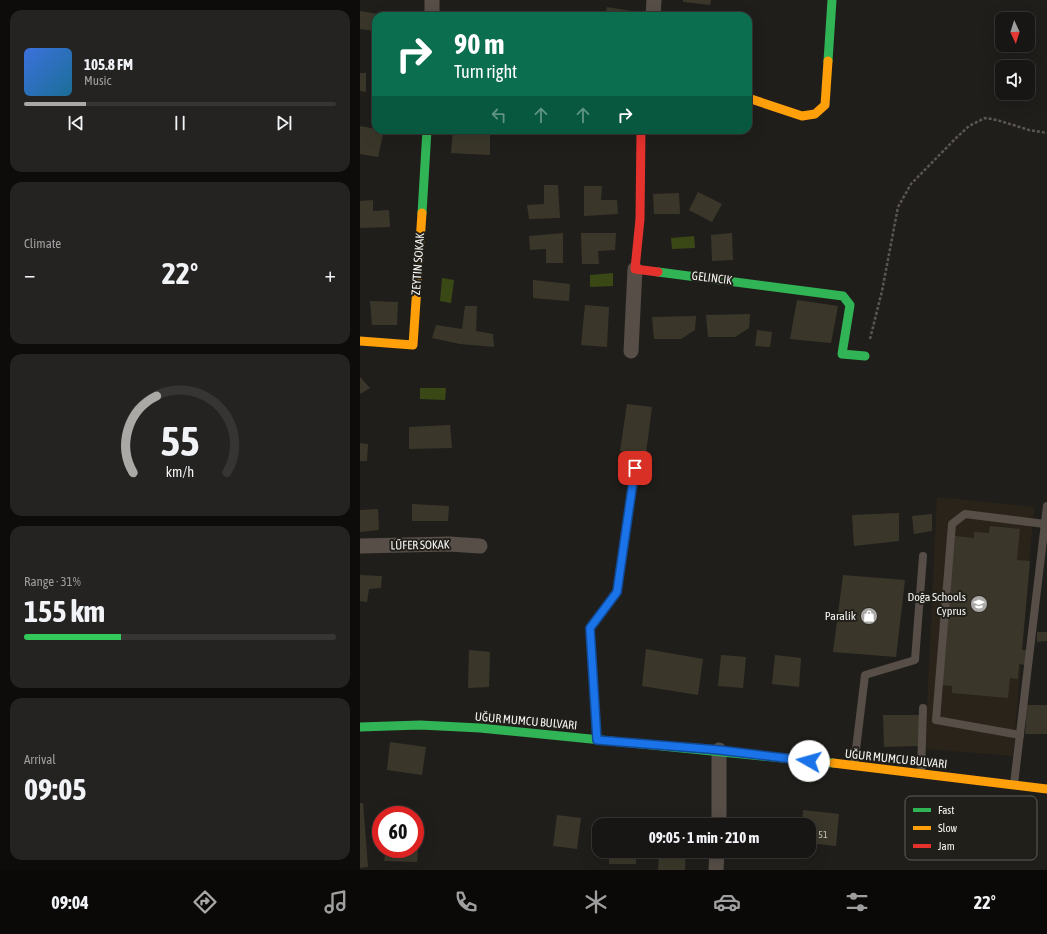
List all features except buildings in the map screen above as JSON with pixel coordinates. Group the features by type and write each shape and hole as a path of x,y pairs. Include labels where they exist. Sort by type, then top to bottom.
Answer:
{"street":[{"path":"432,0 432,12"},
{"path":"653,12 654,0"},
{"path":"752,99 802,116 814,114 825,105 832,0"},
{"name":"ZEYTIN SOKAK","path":"360,341 413,345 427,134"},
{"path":"631,352 635,269 640,212 641,134"},
{"name":"GELINCIK","path":"635,269 844,296 850,305 842,354 865,356"},
{"name":"LŰFER SOKAK","path":"360,546 449,544 480,546"},
{"path":"360,727 442,726 719,750 1047,789"},
{"path":"719,750 719,818"},
{"path":"716,870 717,858"}],"lane":[{"path":"597,740 590,628 617,592 635,468"},
{"path":"1014,785 1047,506"},
{"path":"1020,735 936,720 952,524 965,514 1045,524"},
{"path":"854,766 865,675 914,660 922,556"},
{"path":"921,774 923,708"}],"path":[{"path":"865,356 882,291 898,207 911,184 969,126 985,118 997,120 1029,130 1047,133"}],"shaded area":[{"path":"694,236 695,248 672,249 671,238"},
{"path":"613,273 613,286 590,287 590,275"},
{"path":"442,278 454,280 451,303 440,301"},
{"path":"420,388 446,388 445,400 420,399"},
{"name":"Doğa Schools Cyprus","path":"937,497 1034,507 1013,756 925,749"}],"traffic: fast":[{"path":"828,61 832,0"},
{"path":"422,213 427,134"},
{"path":"658,272 843,296 850,305 842,354 865,356"},
{"path":"360,727 420,725 480,728 833,763"}],"traffic: slow":[{"path":"752,99 802,116 815,114 825,105 828,61"},
{"path":"360,341 413,345 422,213"},
{"path":"833,763 1047,789"}],"traffic: jam":[{"path":"641,134 640,219 635,269 658,272"}],"place":[{"name":"Doğa Schools Cyprus","path":"979,604"},
{"name":"Paralik","path":"869,616"}],"route":[{"path":"635,468 617,592 590,628 597,740 719,750 809,761"}]}
